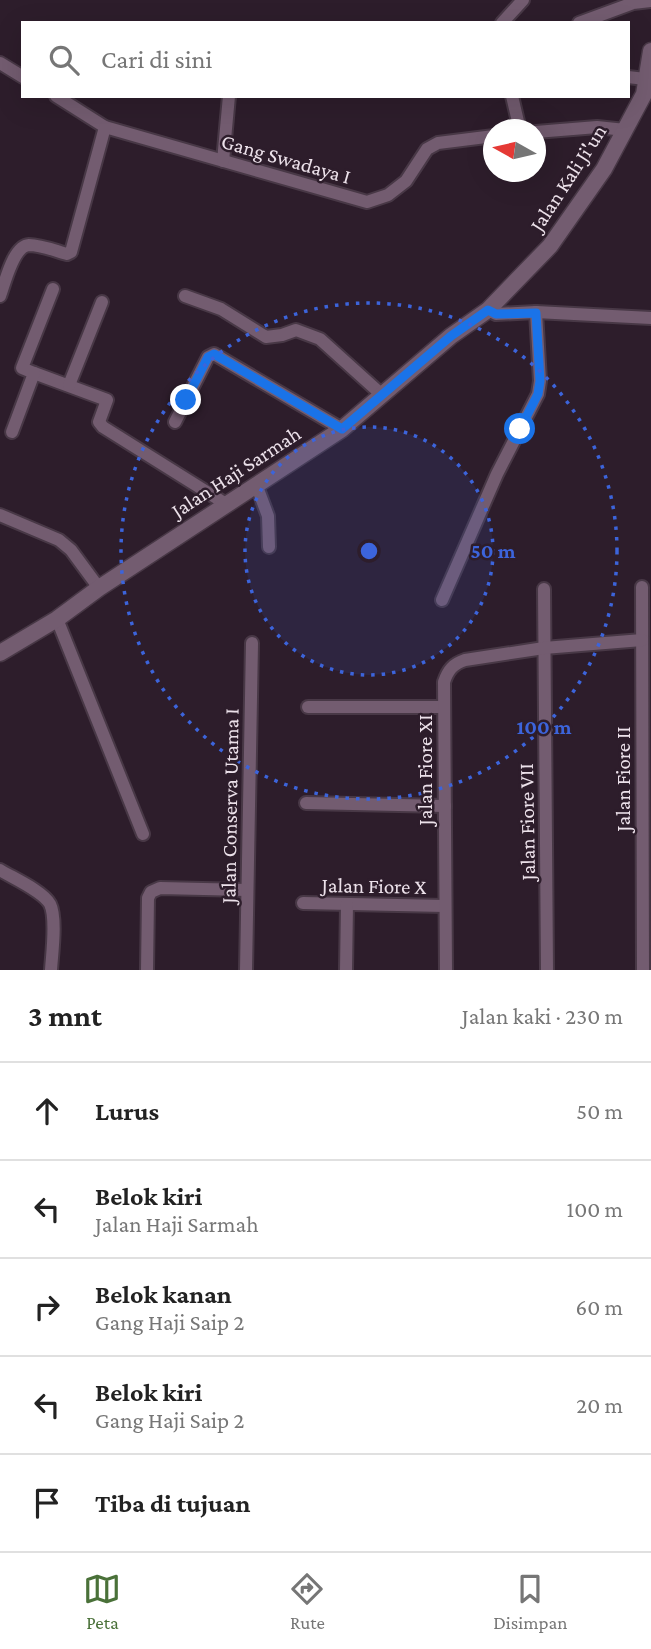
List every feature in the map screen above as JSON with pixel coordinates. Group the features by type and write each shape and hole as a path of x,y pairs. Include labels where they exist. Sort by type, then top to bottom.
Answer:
{"street":[{"path":"504,21 523,0"},
{"path":"585,21 633,4 651,1"},
{"name":"Jalan Kali Ji'un","path":"488,310 550,246 604,169 644,93 637,78 651,51"},
{"path":"0,63 21,76"},
{"name":"Gang Swadaya I","path":"59,98 105,127 367,202 388,195 406,181 427,149 438,144 483,138"},
{"path":"223,161 229,98"},
{"path":"512,98 517,119"},
{"path":"0,296 21,247 29,245 67,254 73,249 105,127"},
{"path":"546,131 597,127 625,130"},
{"path":"53,289 22,368 107,400 99,422 103,427 226,504"},
{"path":"185,296 222,309 266,337 296,330 320,339 381,394"},
{"path":"69,385 102,302"},
{"path":"488,310 496,314 651,317"},
{"name":"Jalan Haji Sarmah","path":"0,653 57,619 99,588 342,429 451,336 488,310"},
{"path":"442,600 497,474 538,394 540,381 536,313"},
{"path":"175,422 208,357 214,354 342,429"},
{"path":"12,432 34,373"},
{"path":"256,484 268,516 269,547"},
{"path":"0,515 59,540 71,550 99,588"},
{"name":"Jalan Fiore II","path":"642,587 647,748 643,970"},
{"name":"Jalan Fiore VII","path":"544,589 547,970"},
{"path":"57,619 143,834"},
{"name":"Jalan Fiore XI","path":"446,970 444,682 447,673 457,663 544,648 642,640"},
{"name":"Jalan Conserva Utama I","path":"246,970 252,643"},
{"path":"308,707 444,707"},
{"path":"306,803 445,806"},
{"path":"0,870 50,903 53,915 51,970"},
{"path":"148,970 148,898 151,892 160,888 247,890"},
{"name":"Jalan Fiore X","path":"303,903 445,906"},
{"path":"346,970 347,904"}],"route":[{"path":"186,400 208,357 214,354 342,429 451,336 488,310 496,314 536,313 540,381 538,394 520,429"}]}
